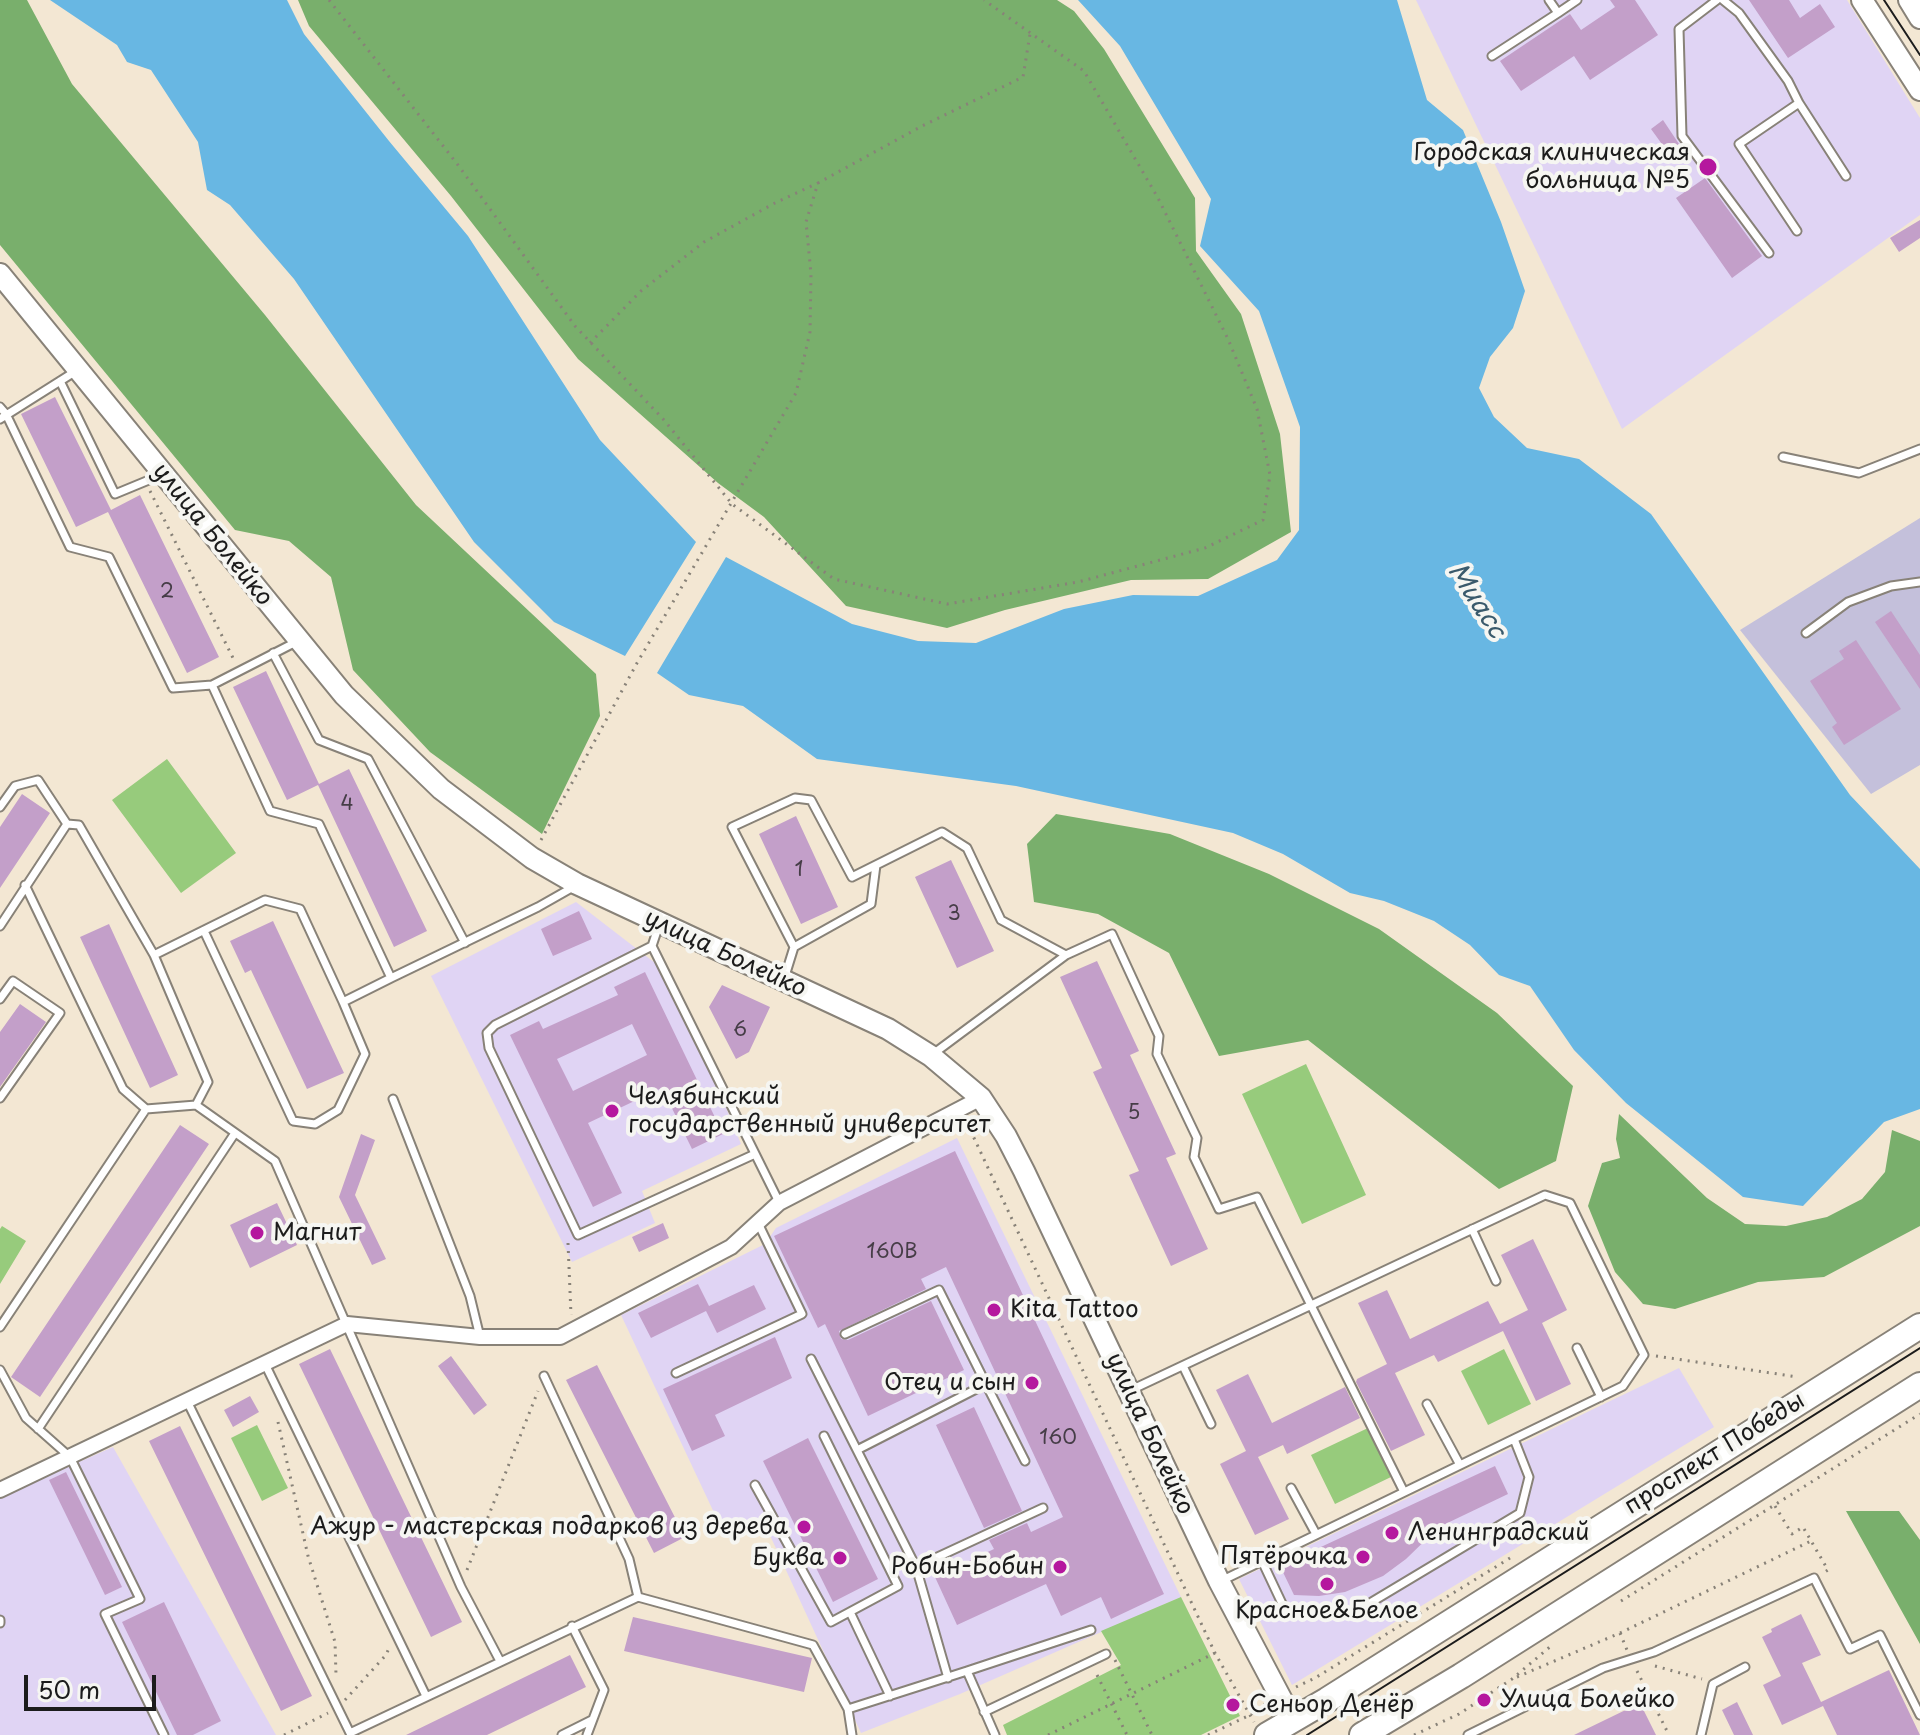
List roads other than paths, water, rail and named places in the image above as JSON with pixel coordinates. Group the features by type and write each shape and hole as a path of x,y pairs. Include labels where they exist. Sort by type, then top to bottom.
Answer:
{"main road":[{"name":"проспект Победы","path":"1267,1735 1297,1728 1920,1326"},
{"path":"1362,1735 1868,1434 1920,1385"}],"street":[{"path":"1862,0 1920,90"},
{"path":"1909,0 1920,18"},
{"name":"улица Болейко","path":"0,274 69,375 154,478 344,695 441,789 532,858 577,884 888,1029 931,1056 981,1098 1024,1171 1219,1581 1297,1728"},
{"path":"0,1490 347,1324 480,1337 560,1337 731,1247 779,1203 981,1098"}],"lane":[{"path":"1549,0 1558,13"},
{"path":"1492,56 1577,0"},
{"path":"1769,253 1682,136 1679,29 1720,0 1739,13 1788,81 1846,176"},
{"path":"1797,231 1739,144 1799,103"},
{"path":"154,478 115,494 69,375 2,413 70,547 109,557 173,688 212,685 298,640"},
{"path":"1783,457 1859,473 1920,449"},
{"path":"1806,633 1848,602 1891,586 1920,582"},
{"path":"273,653 319,740 368,759 465,943"},
{"path":"212,685 270,811 319,824 391,978"},
{"path":"0,807 15,786 38,780 67,824"},
{"path":"784,981 794,947 732,827 795,798 811,800 852,877 942,832 967,848 1001,920 1066,955"},
{"path":"0,926 67,824"},
{"path":"67,824 79,825 154,955 208,1082 196,1105"},
{"path":"794,947 871,904 876,865"},
{"path":"343,1002 538,907 577,884"},
{"path":"25,885 123,1089 146,1109 196,1105 275,1161 461,1587 500,1661"},
{"path":"154,955 265,900 300,909 365,1054 338,1110 315,1124 293,1121 204,931"},
{"path":"659,924 652,946 779,1203"},
{"path":"931,1056 1066,955 1112,934 1159,1036 1157,1054 1197,1138 1194,1157 1219,1209 1257,1197 1404,1492"},
{"path":"652,946 495,1025 487,1033 489,1048 578,1235 755,1154"},
{"path":"0,999 13,981 60,1013 0,1098"},
{"path":"393,1099 470,1296 480,1337"},
{"path":"0,1327 146,1109"},
{"path":"38,1429 235,1133"},
{"path":"1129,1391 1545,1195 1570,1203 1644,1355 1623,1386 1219,1581"},
{"path":"676,1373 802,1314 758,1223"},
{"path":"1472,1229 1496,1281"},
{"path":"845,1334 939,1290 1025,1461"},
{"path":"1577,1348 1601,1397"},
{"path":"811,1359 916,1567 948,1678"},
{"path":"265,1364 426,1696"},
{"path":"1183,1366 1211,1424"},
{"path":"0,1370 26,1418 70,1457 140,1599 105,1614 164,1735"},
{"path":"544,1376 629,1559 638,1597"},
{"path":"857,1450 986,1384"},
{"path":"187,1401 350,1734 638,1597 813,1645 848,1709 852,1735"},
{"path":"1427,1404 1460,1465"},
{"path":"755,1485 831,1622 898,1586 824,1436"},
{"path":"1262,1561 1286,1612 1355,1612 1520,1513 1529,1477 1514,1439"},
{"path":"1291,1488 1316,1534"},
{"path":"916,1567 1043,1508"},
{"path":"1468,1735 1603,1668 1632,1660 1814,1578 1850,1649 1880,1635 1920,1715"},
{"path":"850,1612 890,1696"},
{"path":"572,1626 604,1690 587,1735"},
{"path":"848,1709 1091,1630"},
{"path":"984,1712 1109,1655"},
{"path":"1701,1735 1713,1684 1745,1667"},
{"path":"967,1671 995,1735"},
{"path":"562,1735 592,1720"}],"water":[{"path":"50,0 287,0 304,34 468,236 600,440 696,542 625,656 554,622 474,542 294,279 230,205 207,190 198,142 151,70 127,62 117,45"},
{"name":"Миасс","path":"1078,0 1397,0 1427,100 1463,130 1525,291 1513,328 1490,357 1479,388 1494,417 1527,448 1579,459 1651,514 1850,795 1920,869 1920,1109 1884,1122 1803,1206 1743,1197 1626,1103 1574,1050 1530,986 1499,975 1470,945 1434,921 1384,901 1350,893 1283,854 1233,833 1016,786 817,759 743,706 689,695 657,673 726,557 852,624 918,641 976,643 1064,609 1133,595 1198,596 1277,560 1299,530 1300,427 1259,311 1200,246 1211,199 1120,46"}],"tram line":[{"path":"1884,0 1920,55"},
{"path":"1307,1735 1920,1348"}],"place":[{"name":"Городская клиническая больница №5","path":"1708,167"},
{"name":"Челябинский государственный университет","path":"612,1111"},
{"name":"Магнит","path":"257,1233"},
{"name":"Kita Tattoo","path":"994,1310"},
{"name":"Отец и сын","path":"1032,1383"},
{"name":"Ажур - мастерская подарков из дерева","path":"804,1527"},
{"name":"Ленинградский","path":"1392,1533"},
{"name":"Пятёрочка","path":"1363,1557"},
{"name":"Буква","path":"840,1558"},
{"name":"Робин-Бобин","path":"1060,1567"},
{"name":"Красное&Белое","path":"1327,1584"},
{"name":"Улица Болейко","path":"1484,1700"},
{"name":"Сеньор Денёр","path":"1233,1705"}]}
